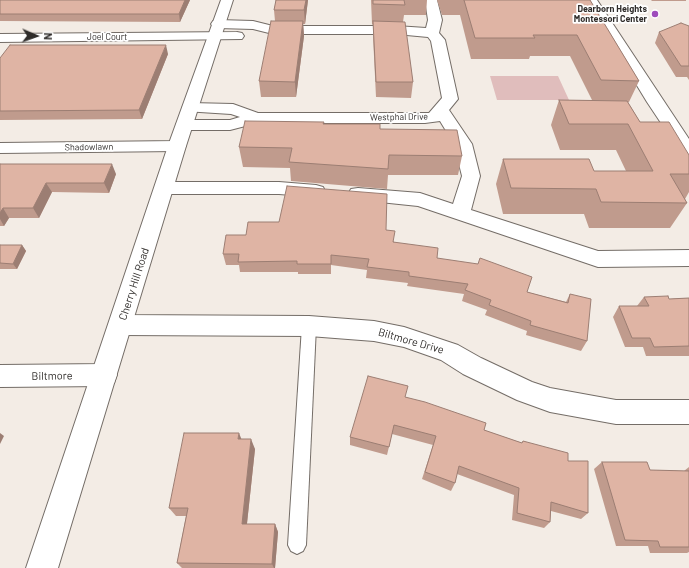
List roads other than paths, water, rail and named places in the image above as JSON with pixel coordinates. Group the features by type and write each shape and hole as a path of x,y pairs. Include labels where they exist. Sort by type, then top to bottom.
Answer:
{"street":[{"name":"Cherry Hill Road","path":"42,568 165,188 177,146 227,0"},
{"path":"216,30 251,36 273,30 396,30 432,33 435,20 431,0"},
{"path":"591,0 655,102 689,152"},
{"name":"Joel Court","path":"0,38 216,30"},
{"name":"Westphal Drive","path":"187,116 230,125 256,118 434,117 450,99 438,40 432,33"},
{"path":"441,110 463,144 471,176 460,213"},
{"name":"Shadowlawn","path":"0,148 177,146"},
{"path":"165,188 279,188 420,200 598,259 689,258"},
{"name":"Biltmore Drive","path":"120,325 309,326 343,327 374,331 427,344 449,352 472,366 526,392 550,400 587,408 616,412 689,412"},
{"name":"Biltmore","path":"0,376 105,375"}],"lane":[{"path":"297,545 309,326"}],"place":[{"name":"Dearborn Heights Montessori Center","path":"655,14"}]}
